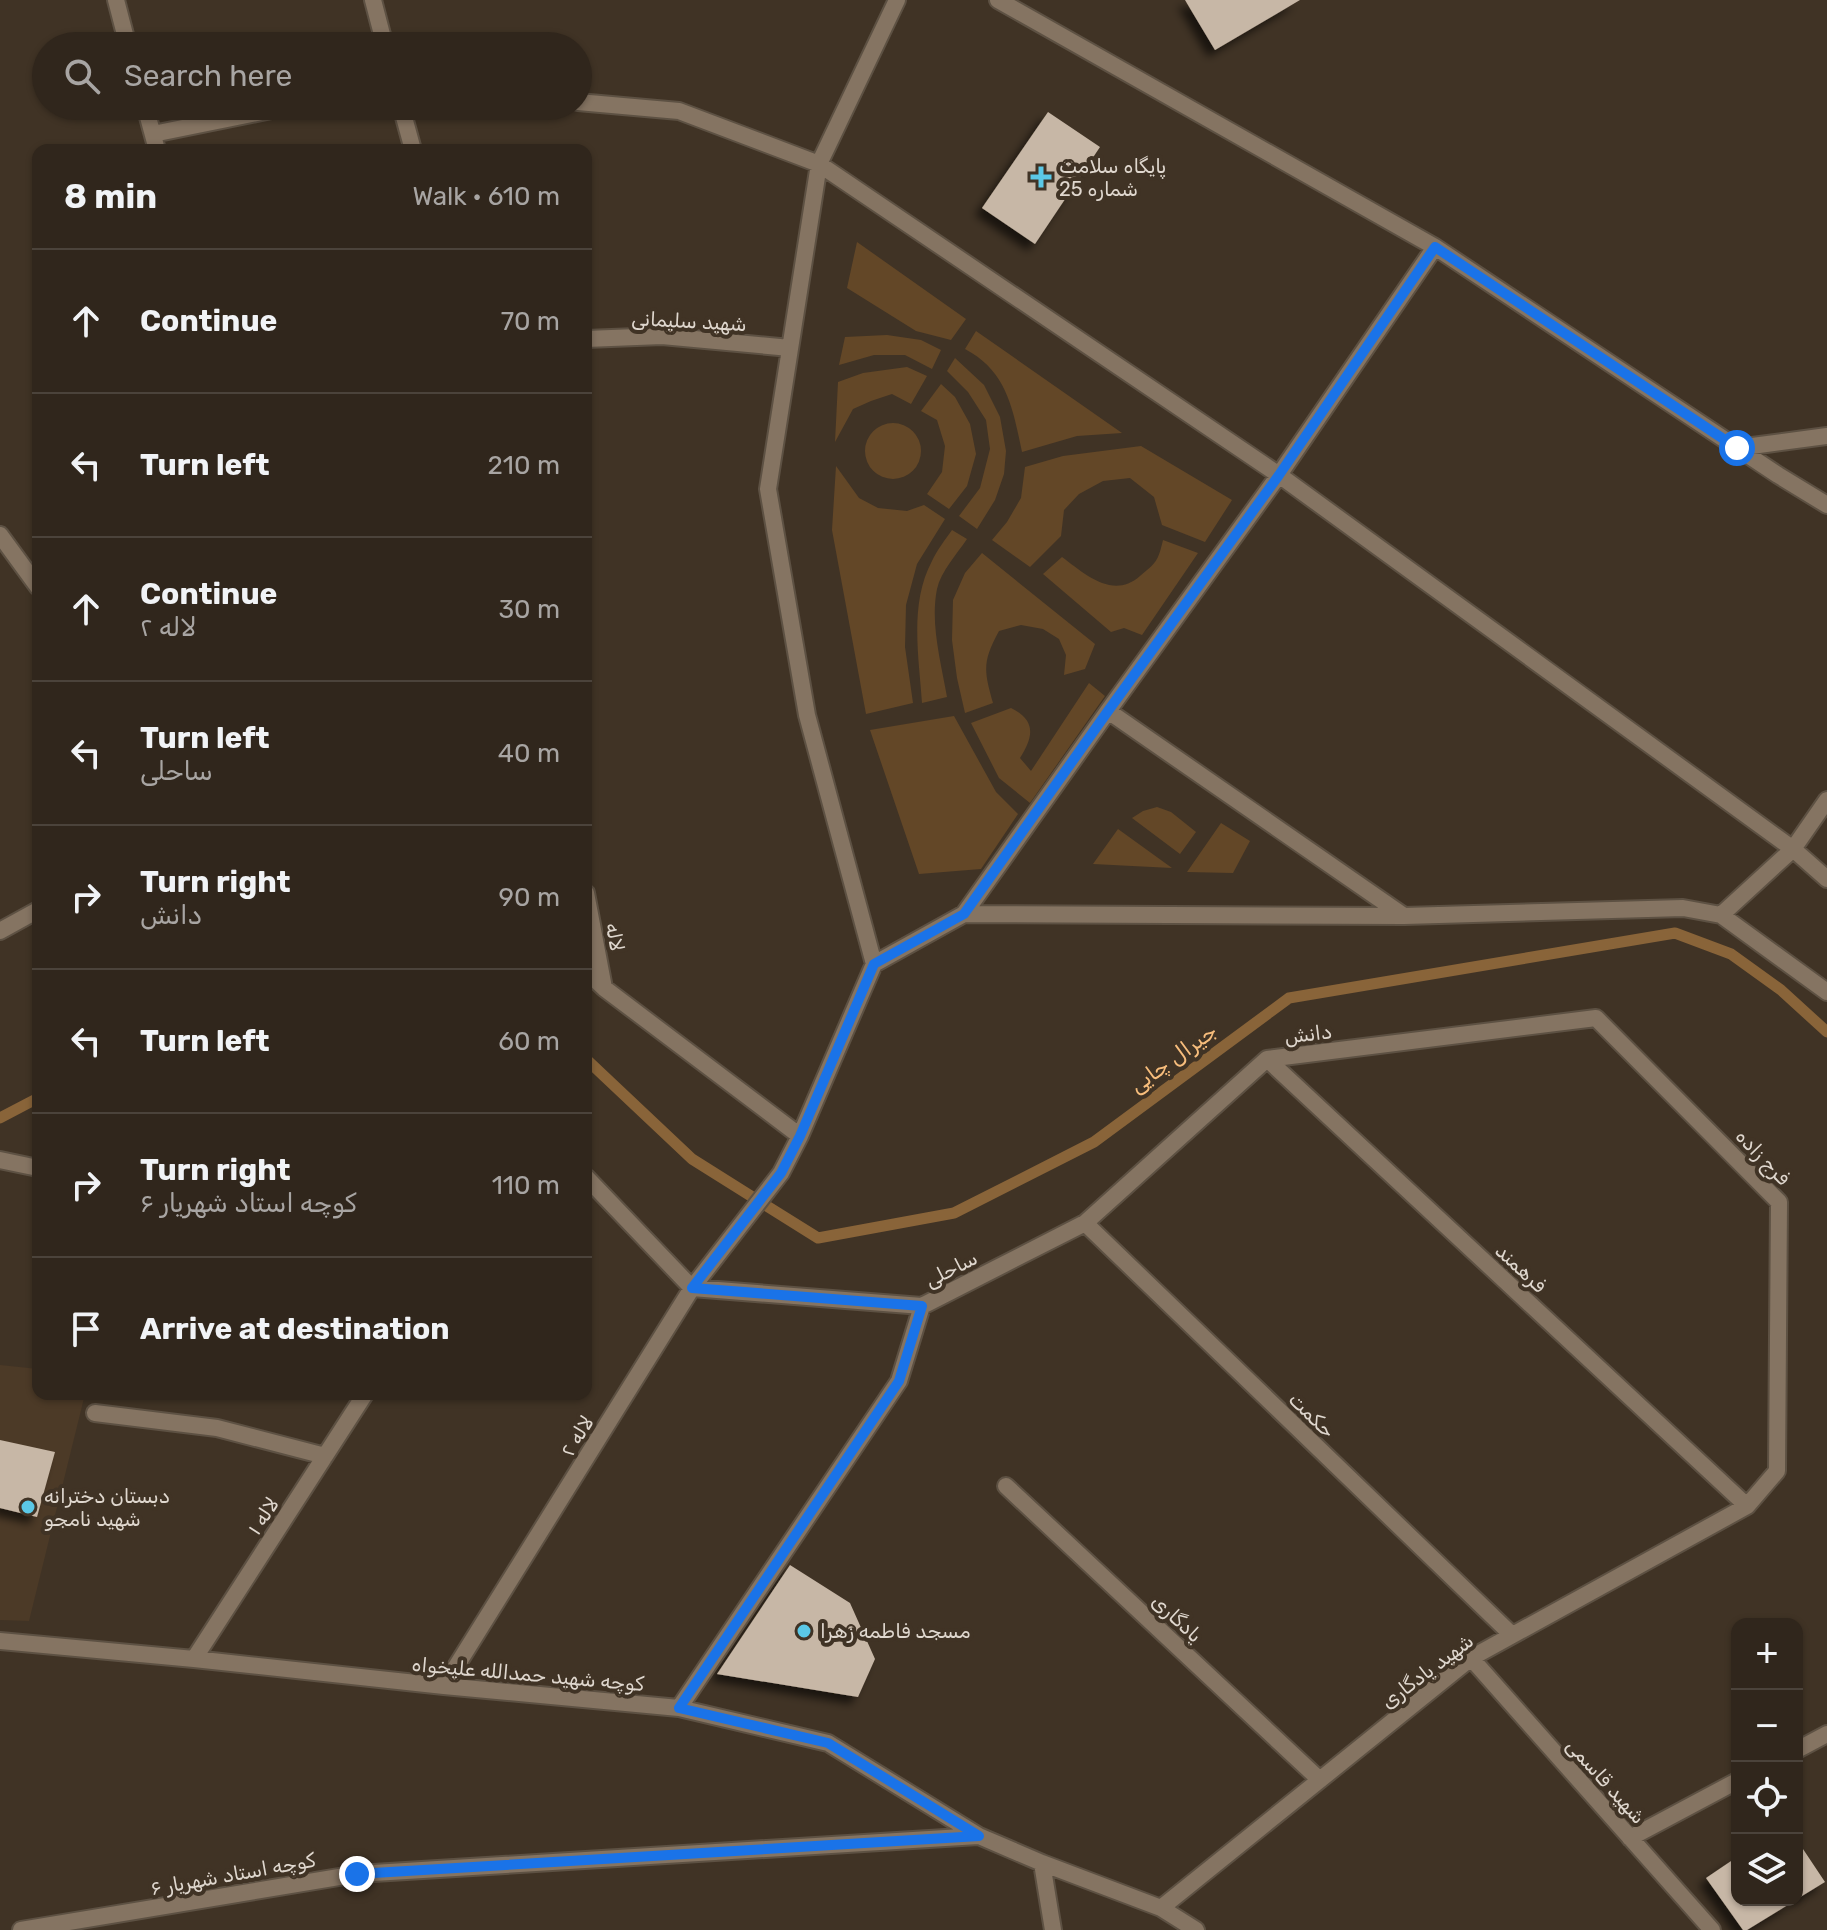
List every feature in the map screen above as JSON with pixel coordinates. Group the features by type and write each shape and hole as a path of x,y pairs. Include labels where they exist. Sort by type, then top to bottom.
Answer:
{"street":[{"path":"116,0 124,32"},
{"path":"373,0 381,32"},
{"path":"897,0 819,164 768,489 807,715 874,964 964,914 1279,475 1435,247"},
{"path":"998,0 1435,247 1827,505"},
{"path":"592,103 679,111 819,164 1279,475 1793,849 1827,879"},
{"path":"149,120 155,142 238,120"},
{"path":"405,120 411,144"},
{"name":"شهید سلیمانی","path":"592,339 662,336 790,348"},
{"path":"1737,448 1827,436"},
{"path":"0,535 32,579"},
{"path":"1108,711 1404,916"},
{"path":"1721,915 1793,849 1827,800"},
{"path":"964,914 1404,916 1683,908 1721,915 1827,992"},
{"path":"0,931 32,913"},
{"name":"لاله","path":"592,925 604,988"},
{"name":"لاله ۲","path":"444,1686 692,1288 781,1173 874,964"},
{"path":"592,977 800,1136"},
{"name":"دانش","path":"1085,1223 1267,1059 1596,1018"},
{"name":"فرج زاده","path":"1596,1018 1779,1202 1777,1471"},
{"name":"فرهمند","path":"1267,1059 1747,1506"},
{"path":"0,1160 31,1166"},
{"path":"592,1183 692,1288"},
{"name":"ساحلی","path":"692,1288 922,1306 1085,1223"},
{"name":"حکمت","path":"1085,1223 1512,1635"},
{"path":"679,1708 899,1381 922,1306"},
{"name":"لاله ۱","path":"194,1659 361,1400"},
{"path":"95,1413 217,1428 325,1456"},
{"name":"شهید یادگاری","path":"1161,1908 1471,1658 1747,1506 1777,1471"},
{"name":"یادگاری","path":"1006,1486 1320,1780"},
{"name":"کوچه شهید حمدالله علیخواه","path":"0,1641 679,1708 828,1743 979,1836 1161,1908 1196,1930"},
{"name":"شهید قاسمی","path":"1471,1658 1712,1930"},
{"path":"1803,1747 1827,1734"},
{"path":"1630,1838 1731,1784"},
{"name":"کوچه استاد شهریار ۶","path":"21,1930 357,1874 979,1836"},
{"path":"1042,1863 1053,1930"}],"shaded area":[{"path":"857,242 966,319 951,340 916,331 847,288"},
{"path":"976,331 1122,433 1077,436 1022,452 1011,406 999,380 990,368 965,349"},
{"path":"887,335 921,340 941,350 932,369 905,355 874,355 839,365 845,337"},
{"path":"955,358 984,385 1000,417 1006,451 1004,474 995,500 977,529 959,516 980,488 990,449 986,420 968,392 947,371"},
{"path":"907,367 927,376 911,404 892,394 853,409 835,442 838,382 863,373"},
{"path":"941,384 955,397 970,424 976,454 967,486 949,509 927,494 942,472 945,446 937,420 921,411"},
{"path":"893,423 913,431 921,451 913,471 893,479 873,471 865,451 873,431"},
{"path":"1141,446 1232,500 1205,542 1162,525 1154,497 1130,478 1103,481 1079,494 1064,510 1061,536 1030,567 992,540 1021,498 1025,467 1063,456"},
{"path":"836,466 859,498 878,508 907,511 924,505 945,519 917,564 906,605 905,647 913,703 866,714 832,530"},
{"path":"952,530 967,539 942,576 935,602 937,643 947,697 922,703 917,631 920,595 932,561"},
{"path":"1163,540 1198,553 1142,635 1124,628 1111,632 1043,574 1062,557 1100,582 1120,586 1130,583 1153,564"},
{"path":"982,553 1095,644 1085,669 1064,675 1066,655 1059,639 1043,629 1021,625 999,631 986,667 993,703 965,713 952,640 953,600 965,573"},
{"path":"1089,683 1105,696 1030,803 999,778 971,723 1011,708 1019,713 1029,724 1030,730 1028,743 1020,758 1031,771"},
{"path":"954,716 996,792 1018,814 981,869 919,874 870,730"},
{"path":"1157,807 1171,812 1196,832 1180,854 1132,818"},
{"path":"1221,823 1250,841 1233,873 1187,872"},
{"path":"1118,829 1172,868 1093,864"},
{"name":"دبستان دخترانه شهید نامجو","path":"0,1365 32,1368 32,1400 84,1400 29,1621 0,1620"}],"building":[{"path":"1185,0 1300,0 1215,50"},
{"name":"پایگاه سلامت شماره 25","path":"1048,112 1100,147 1035,244 982,208"},
{"path":"0,1440 55,1452 37,1517 0,1508"},
{"name":"مسجد فاطمه زهرا","path":"790,1565 850,1603 875,1659 858,1697 717,1674"},
{"path":"1803,1849 1825,1882 1803,1895"},
{"path":"1731,1861 1731,1906 1786,1906 1743,1930 1706,1878"}],"waterway":[{"name":"جیرال چایی","path":"592,1065 692,1159 818,1238 954,1213 1094,1142 1289,998 1675,933 1731,954 1781,990 1827,1032"},
{"name":"جیرال چایی","path":"0,1118 32,1101"}],"place":[{"name":"پایگاه سلامت شماره 25","path":"1041,177"},
{"name":"دبستان دخترانه شهید نامجو","path":"28,1507"},
{"name":"مسجد فاطمه زهرا","path":"804,1631"}],"route":[{"path":"357,1874 979,1836 828,1743 679,1708 899,1381 922,1306 692,1288 781,1173 874,964 964,914 1279,475 1435,247 1737,448"}]}
